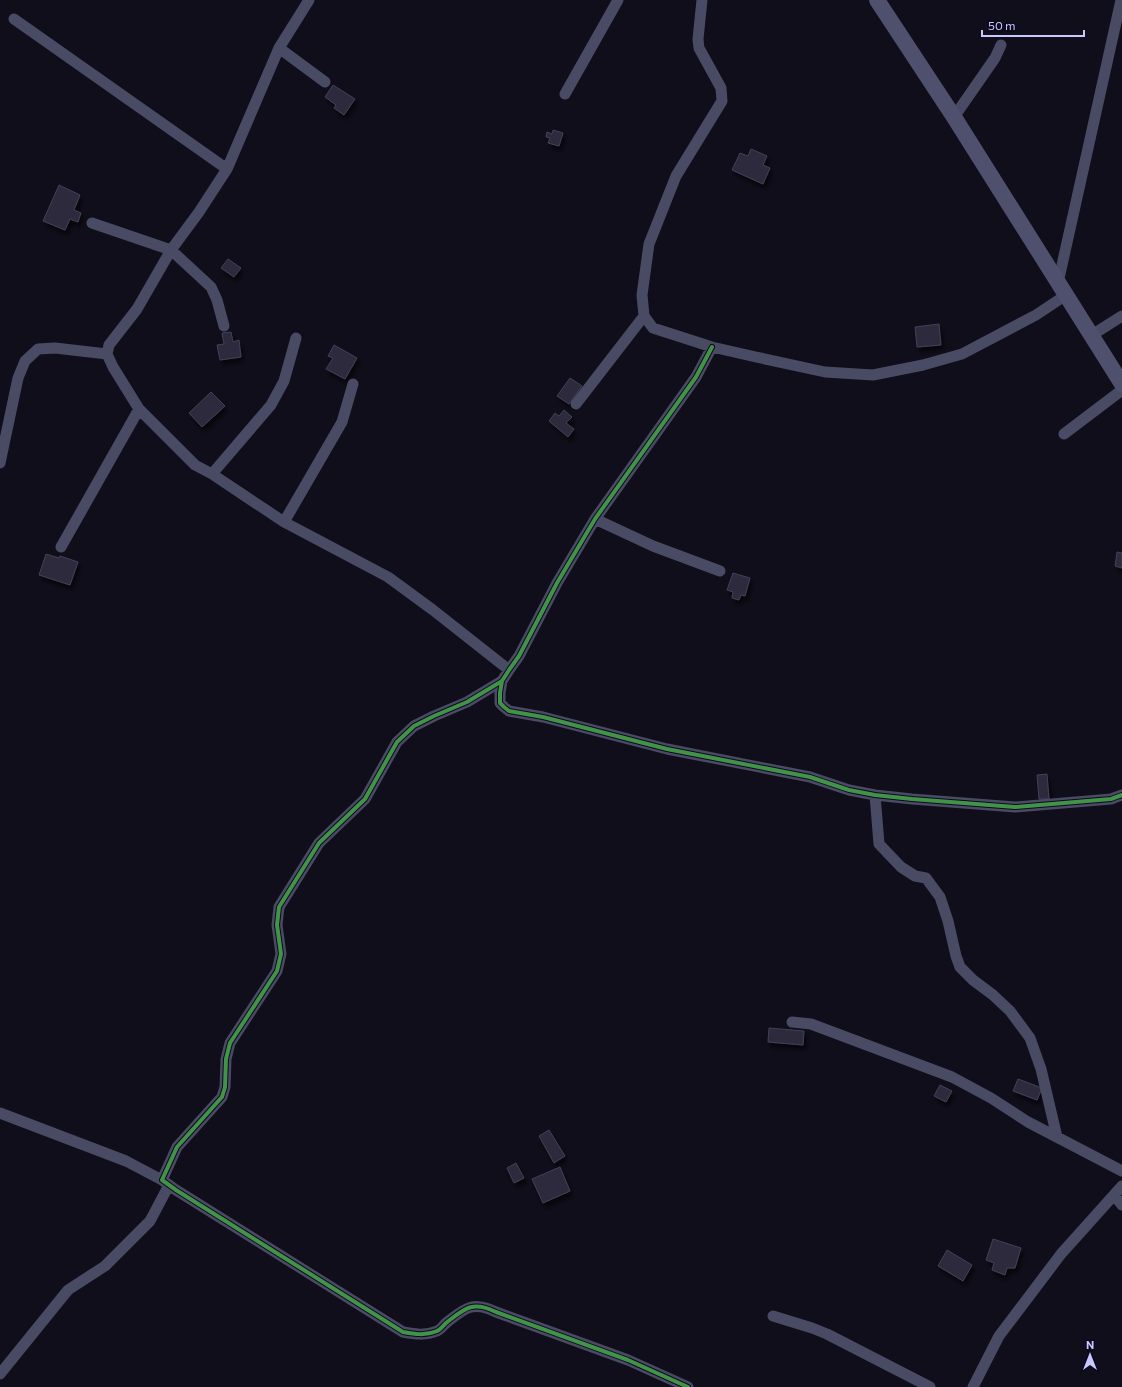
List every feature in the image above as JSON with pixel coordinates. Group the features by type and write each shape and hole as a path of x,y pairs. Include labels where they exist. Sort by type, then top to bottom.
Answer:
{"street":[{"path":"308,0 280,48 227,169 199,212 171,250 137,309 109,345 107,354 113,367 139,409 195,465 212,474 284,522 388,577 433,610 509,670"},
{"path":"565,94 618,0"},
{"path":"702,0 698,39 699,48 721,88 722,101 676,176 649,244 642,295 644,316 653,328 712,348 825,372 874,375 962,354 1036,315 1062,289 1121,0"},
{"path":"877,0 954,117 1122,384"},
{"path":"14,19 227,169"},
{"path":"954,117 995,58 1001,45"},
{"path":"280,48 325,82"},
{"path":"92,224 171,250 211,287 217,300 224,326"},
{"path":"576,404 644,316"},
{"path":"1092,335 1122,316"},
{"path":"212,474 271,404 284,381 296,338"},
{"path":"0,463 18,378 25,361 38,349 55,348 107,354"},
{"path":"712,348 696,377 595,519 557,583 519,656 502,681 500,703 510,711 544,717 667,749 810,776 849,790 875,795 1015,807 1111,799 1122,795"},
{"path":"284,522 342,422 353,384"},
{"path":"1064,434 1122,390"},
{"path":"61,547 139,409"},
{"path":"595,519 653,546 720,571"},
{"path":"0,1374 68,1290 105,1266 150,1222 166,1182 177,1147 222,1097 225,1087 226,1059 230,1043 277,972 280,964 281,954 277,925 279,907 319,842 365,798 397,742 414,726 467,702 502,681"},
{"path":"875,795 879,844 901,867 915,876 926,878 940,897 960,967 973,980 993,995 1010,1012 1030,1038 1041,1069 1057,1138"},
{"path":"792,1022 811,1024 952,1077 991,1098 1028,1122 1057,1138 1122,1170"},
{"path":"0,1113 126,1161 166,1182 403,1332 419,1335 437,1331 465,1308 476,1306 485,1307 628,1360 688,1387"},
{"path":"973,1387 999,1336 1061,1254 1122,1186"},
{"path":"1114,1195 1122,1205"},
{"path":"773,1316 827,1334 930,1387"}],"building":[{"path":"333,85 355,99 344,115 334,108 336,105 325,97"},
{"path":"553,130 563,133 559,146 548,143 550,138 546,137 547,132 552,134"},
{"path":"751,149 767,156 763,165 770,168 763,184 732,170 740,153 748,156"},
{"path":"59,185 80,195 74,210 81,213 78,222 70,219 65,230 43,221"},
{"path":"228,259 241,268 234,277 221,268"},
{"path":"939,324 941,345 917,347 915,327"},
{"path":"231,332 233,342 239,340 241,357 220,360 217,345 224,344 222,333"},
{"path":"334,345 357,358 345,379 326,369 333,358 328,356"},
{"path":"570,378 582,386 569,404 557,396"},
{"path":"211,392 225,406 202,427 189,413"},
{"path":"564,410 572,417 566,423 574,429 568,437 549,421 555,413 559,416"},
{"path":"1117,552 1122,553 1122,568 1115,566"},
{"path":"46,554 59,558 60,556 78,562 70,585 39,575"},
{"path":"733,573 750,578 745,596 741,595 739,600 732,598 733,592 727,590"},
{"path":"1047,774 1049,799 1039,799 1037,775"},
{"path":"769,1028 804,1031 803,1045 768,1042"},
{"path":"1018,1079 1042,1088 1037,1100 1013,1091"},
{"path":"940,1085 952,1091 946,1102 934,1096"},
{"path":"549,1130 565,1156 554,1163 539,1136"},
{"path":"516,1163 524,1178 514,1183 507,1168"},
{"path":"560,1167 570,1191 543,1203 532,1179"},
{"path":"993,1239 1021,1248 1015,1268 1007,1268 1005,1275 992,1270 994,1263 986,1260"},
{"path":"947,1250 972,1265 963,1281 938,1266"}],"cycle path":[{"path":"712,347 696,377 595,519 557,583 519,656 502,681 500,703 509,711 543,717 667,749 810,777 849,790 875,795 1015,807 1111,799 1122,795"},
{"path":"502,681 467,702 414,726 397,742 365,799 319,843 279,907 277,925 281,954 277,971 230,1043 226,1059 225,1087 222,1097 177,1147 162,1180 403,1332 420,1334 433,1333 439,1330 463,1310 474,1307 488,1308 628,1360 688,1387"}]}
